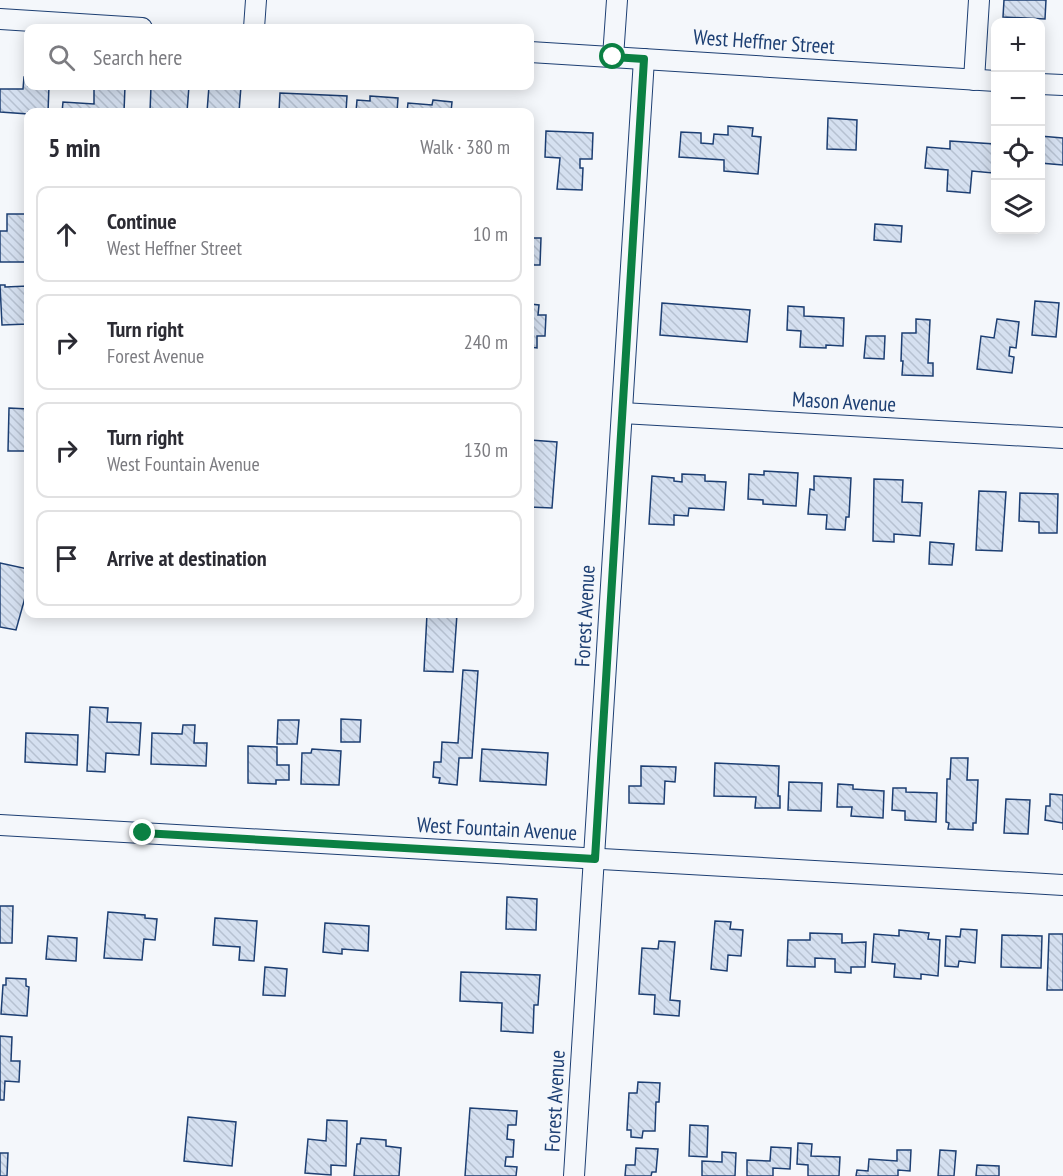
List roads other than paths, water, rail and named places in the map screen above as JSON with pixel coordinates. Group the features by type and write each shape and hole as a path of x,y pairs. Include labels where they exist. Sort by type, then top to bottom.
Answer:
{"street":[{"path":"254,24 256,0"},
{"path":"613,57 616,0"},
{"path":"974,80 979,0"},
{"path":"0,19 79,24"},
{"name":"West Heffner Street","path":"534,52 991,81"},
{"name":"Forest Avenue","path":"574,1176 644,59"},
{"path":"1045,84 1063,85"},
{"name":"Mason Avenue","path":"622,413 1063,438"},
{"name":"West Fountain Avenue","path":"0,825 1063,885"}]}
